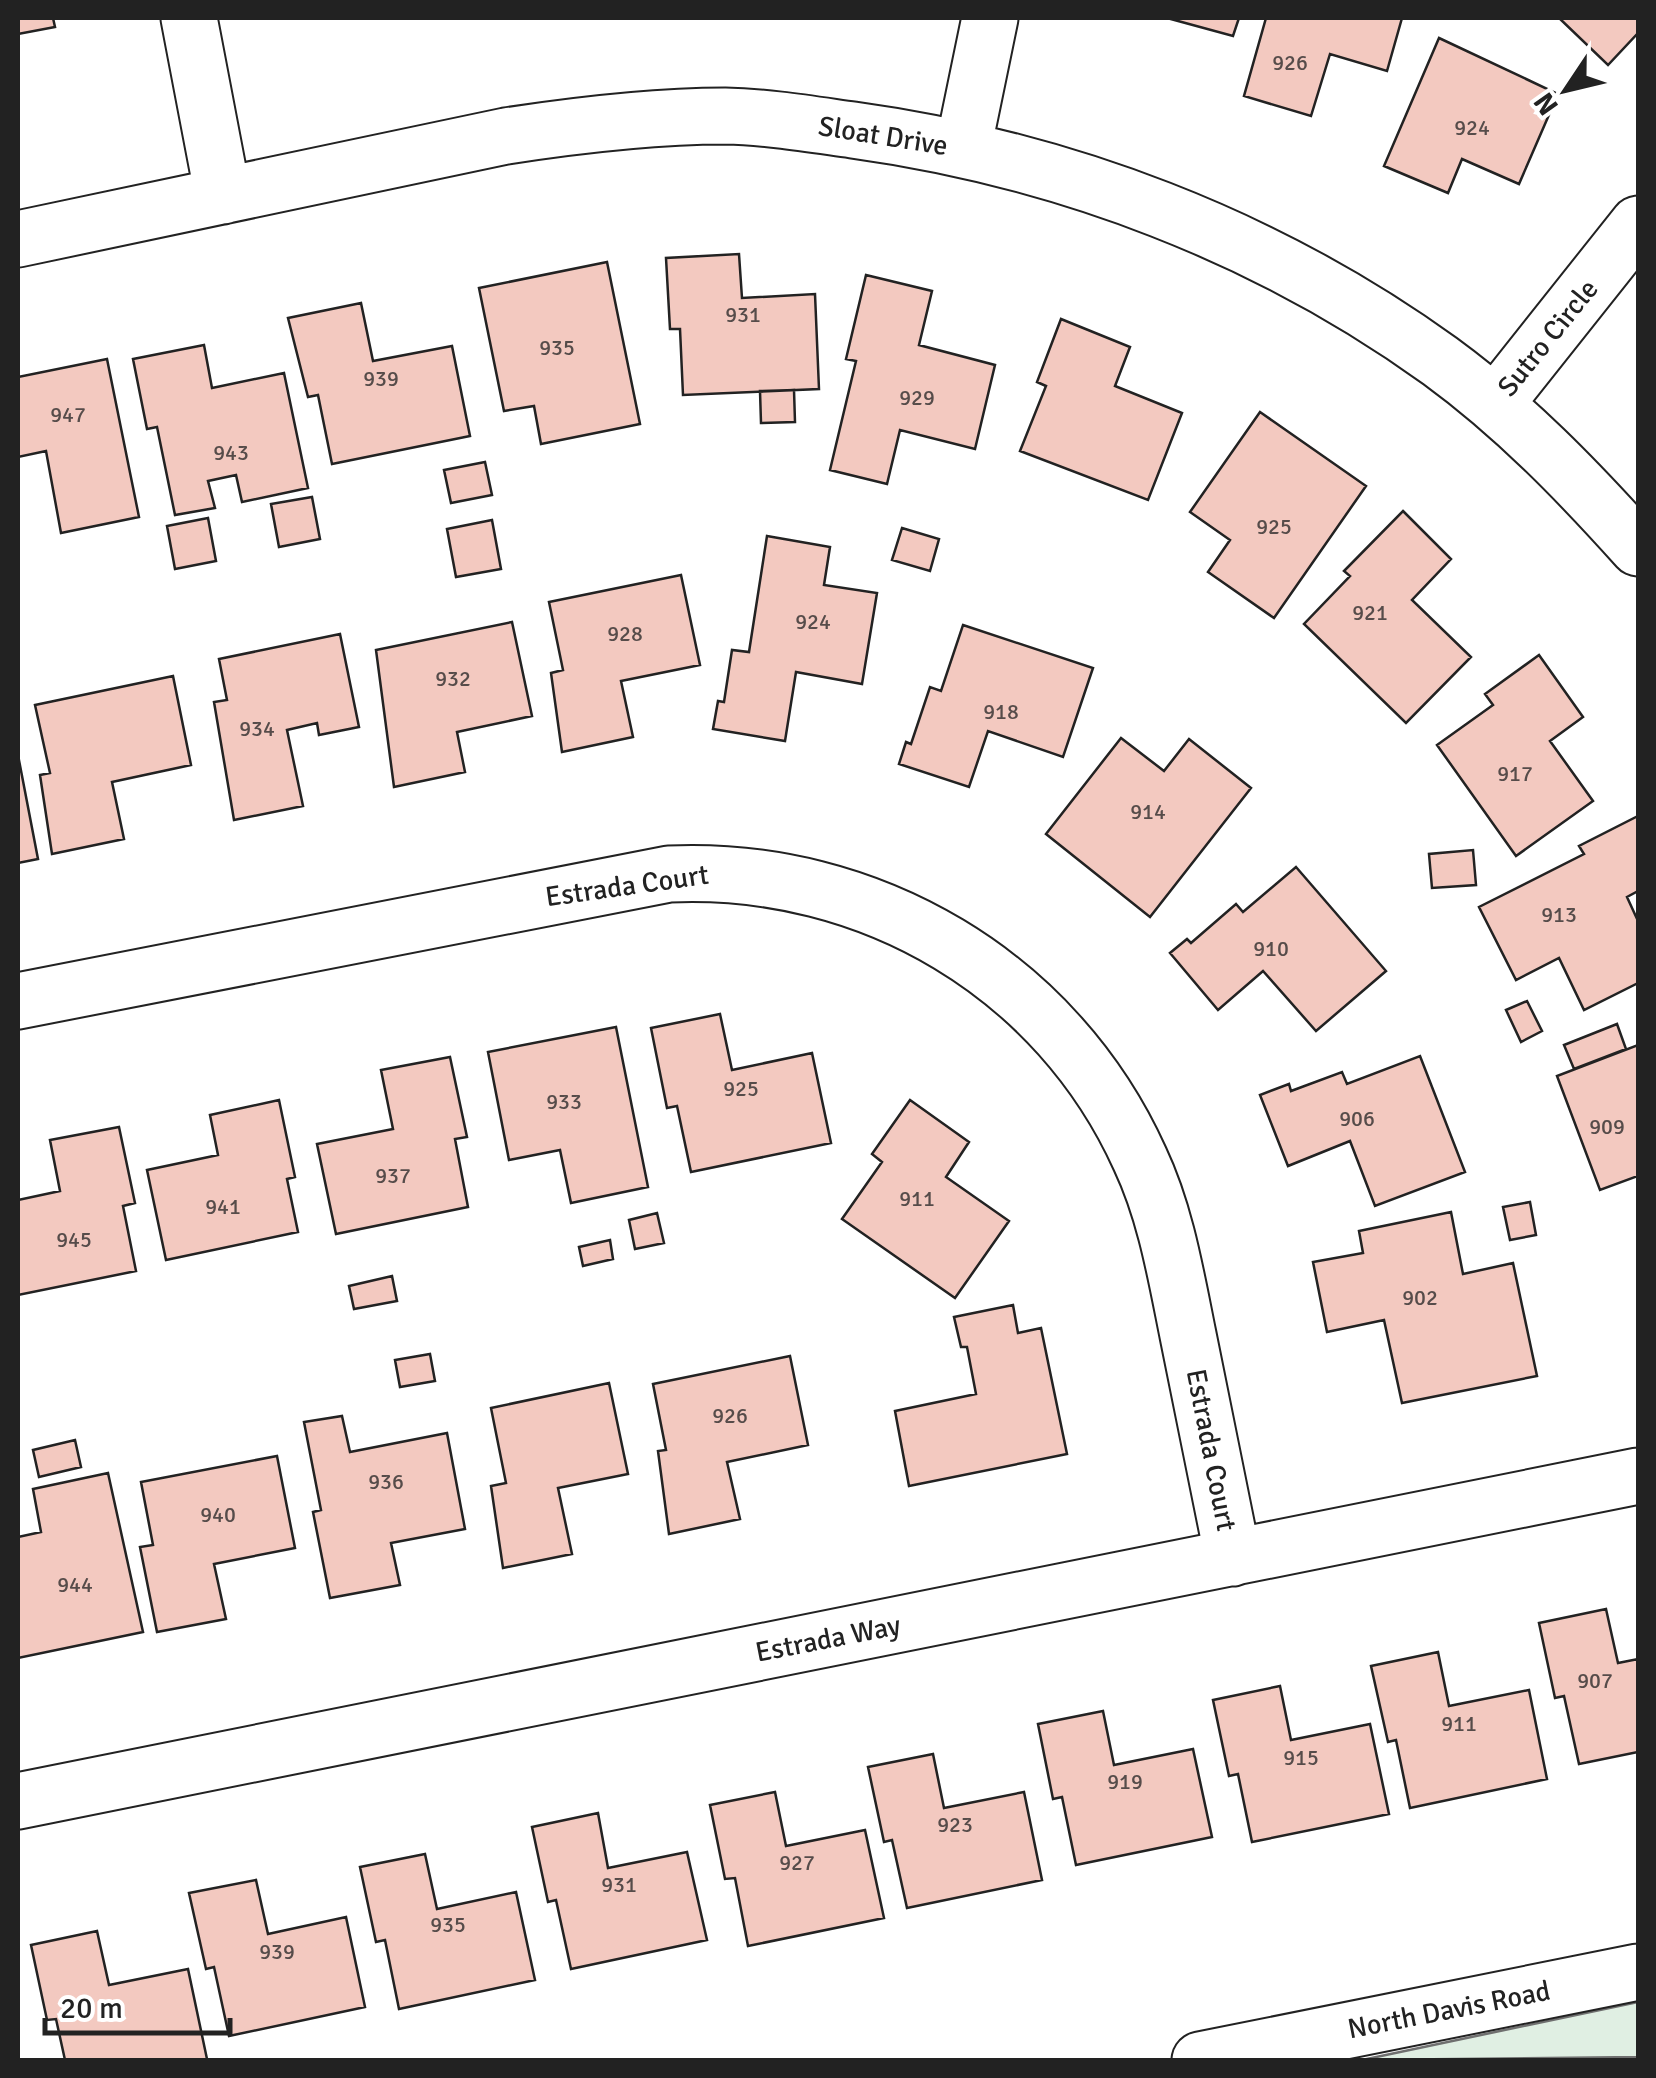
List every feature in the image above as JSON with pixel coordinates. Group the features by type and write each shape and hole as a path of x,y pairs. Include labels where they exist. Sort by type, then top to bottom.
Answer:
{"main road":[{"path":"189,18 223,196"},
{"path":"963,148 990,18"},
{"name":"Sloat Drive","path":"18,240 506,136 652,119 784,120 963,148 1105,188 1253,251 1381,323 1495,404 1572,476 1638,548"},
{"name":"Sutro Circle","path":"1495,404 1638,224"},
{"name":"Estrada Court","path":"18,1001 670,874 754,876 876,905 936,934 1032,1005 1095,1078 1120,1119 1141,1160 1167,1238 1233,1558"},
{"name":"Estrada Way","path":"18,1801 1638,1476"},
{"name":"North Davis Road","path":"1200,2060 1638,1972"}],"green space":[{"path":"1638,2002 1638,2057 1362,2060"}],"building":[{"path":"18,18 53,18 55,27 18,34"},
{"path":"1167,18 1239,18 1233,36"},
{"path":"1266,18 1402,18 1387,71 1330,54 1311,116 1244,96"},
{"path":"1559,18 1638,18 1638,33 1608,65"},
{"path":"1439,38 1558,94 1519,184 1462,159 1448,193 1384,166"},
{"path":"739,254 742,298 815,294 819,389 683,395 680,329 670,329 666,258"},
{"path":"607,262 640,424 541,444 534,406 504,411 479,288"},
{"path":"866,275 932,291 919,345 995,365 975,449 900,430 887,484 830,470 856,361 846,359"},
{"path":"361,303 373,361 452,346 470,436 332,464 318,395 308,397 288,318"},
{"path":"1061,319 1130,347 1115,386 1182,413 1148,500 1020,451 1046,386 1037,382"},
{"path":"204,345 212,388 284,373 308,488 242,502 236,475 208,481 215,508 175,515 157,427 147,429 133,359"},
{"path":"107,359 139,517 61,533 46,451 18,457 18,377"},
{"path":"794,390 795,422 761,423 760,391"},
{"path":"1260,412 1366,486 1274,618 1208,572 1230,540 1190,512"},
{"path":"485,462 492,495 451,503 444,470"},
{"path":"312,497 320,539 279,547 271,504"},
{"path":"1403,511 1451,559 1412,600 1471,657 1406,723 1304,624 1350,576 1344,571"},
{"path":"208,518 216,561 175,569 167,526"},
{"path":"492,520 501,569 456,577 447,529"},
{"path":"902,528 939,539 930,571 892,560"},
{"path":"767,536 830,547 824,585 877,593 862,684 796,672 785,741 713,729 718,701 724,702 732,650 749,652"},
{"path":"681,575 700,665 621,681 633,737 562,752 551,673 563,670 549,602"},
{"path":"512,622 532,716 457,732 465,772 394,787 376,650"},
{"path":"963,625 1093,668 1063,757 988,731 969,787 899,764 906,742 911,744 930,687 941,691"},
{"path":"340,634 359,727 319,735 317,723 287,730 303,806 234,820 214,702 227,700 219,659"},
{"path":"1539,655 1583,717 1550,741 1593,801 1516,856 1437,745 1493,705 1485,694"},
{"path":"173,676 191,765 112,782 124,839 52,854 40,775 50,773 35,705"},
{"path":"1121,738 1164,771 1189,739 1251,788 1150,917 1046,834"},
{"path":"18,755 38,859 18,863"},
{"path":"1638,816 1638,891 1627,897 1638,921 1638,983 1584,1010 1559,958 1516,980 1479,907 1584,854 1579,846"},
{"path":"1473,850 1476,885 1432,888 1429,854"},
{"path":"1296,867 1386,971 1316,1031 1263,971 1218,1010 1170,953 1187,939 1191,943 1236,904 1243,912"},
{"path":"1527,1001 1542,1031 1521,1042 1506,1010"},
{"path":"720,1014 732,1070 812,1053 831,1143 691,1172 677,1106 667,1108 651,1028"},
{"path":"1617,1024 1626,1049 1574,1069 1564,1045"},
{"path":"616,1027 648,1187 571,1203 560,1150 509,1160 488,1052"},
{"path":"1638,1045 1638,1176 1600,1190 1557,1076"},
{"path":"1420,1056 1465,1172 1375,1206 1350,1141 1288,1166 1260,1095 1289,1084 1291,1091 1342,1072 1347,1084"},
{"path":"450,1057 467,1137 455,1139 468,1207 336,1234 317,1144 393,1129 381,1070"},
{"path":"279,1100 295,1177 287,1179 298,1232 166,1260 147,1170 218,1155 210,1115"},
{"path":"910,1100 969,1142 946,1177 1009,1221 955,1298 842,1219 882,1162 872,1154"},
{"path":"119,1127 135,1203 123,1206 136,1271 18,1295 18,1200 60,1191 50,1140"},
{"path":"1530,1202 1536,1235 1510,1240 1503,1207"},
{"path":"1451,1212 1463,1274 1513,1263 1537,1376 1402,1403 1384,1320 1327,1332 1313,1262 1363,1253 1359,1231"},
{"path":"657,1213 664,1243 635,1249 629,1220"},
{"path":"610,1240 613,1259 583,1266 579,1247"},
{"path":"392,1276 397,1301 354,1309 349,1286"},
{"path":"1013,1305 1018,1333 1041,1328 1067,1454 909,1486 895,1411 976,1394 967,1347 961,1347 954,1317"},
{"path":"430,1354 435,1381 400,1387 395,1360"},
{"path":"790,1356 808,1445 727,1462 740,1519 669,1534 658,1451 666,1450 653,1384"},
{"path":"609,1383 628,1474 558,1488 572,1554 503,1568 491,1486 506,1483 491,1408"},
{"path":"342,1416 350,1452 447,1433 465,1529 391,1543 400,1585 330,1598 313,1512 321,1510 304,1422"},
{"path":"75,1440 81,1467 39,1477 33,1450"},
{"path":"277,1456 295,1548 214,1564 226,1619 157,1632 140,1547 153,1545 141,1482"},
{"path":"108,1473 143,1632 18,1658 18,1537 41,1532 33,1489"},
{"path":"1606,1609 1618,1663 1638,1659 1638,1752 1579,1764 1564,1696 1555,1698 1539,1623"},
{"path":"1438,1652 1449,1706 1529,1690 1547,1779 1410,1808 1396,1740 1388,1742 1371,1666"},
{"path":"1280,1686 1291,1740 1370,1724 1389,1814 1252,1842 1238,1774 1229,1776 1213,1700"},
{"path":"1103,1711 1114,1765 1193,1749 1212,1837 1076,1865 1062,1797 1053,1799 1038,1724"},
{"path":"933,1754 944,1808 1024,1792 1042,1880 907,1908 892,1840 884,1842 868,1767"},
{"path":"775,1792 786,1846 865,1830 884,1918 748,1946 735,1878 725,1879 710,1805"},
{"path":"598,1813 608,1868 687,1852 707,1940 571,1969 556,1900 548,1902 532,1827"},
{"path":"425,1854 437,1909 516,1892 535,1980 399,2009 385,1940 376,1942 360,1867"},
{"path":"256,1880 268,1934 346,1917 365,2007 229,2036 214,1967 206,1969 189,1893"},
{"path":"97,1931 109,1985 188,1969 207,2059 65,2060 56,2019 47,2020 31,1945"}]}
